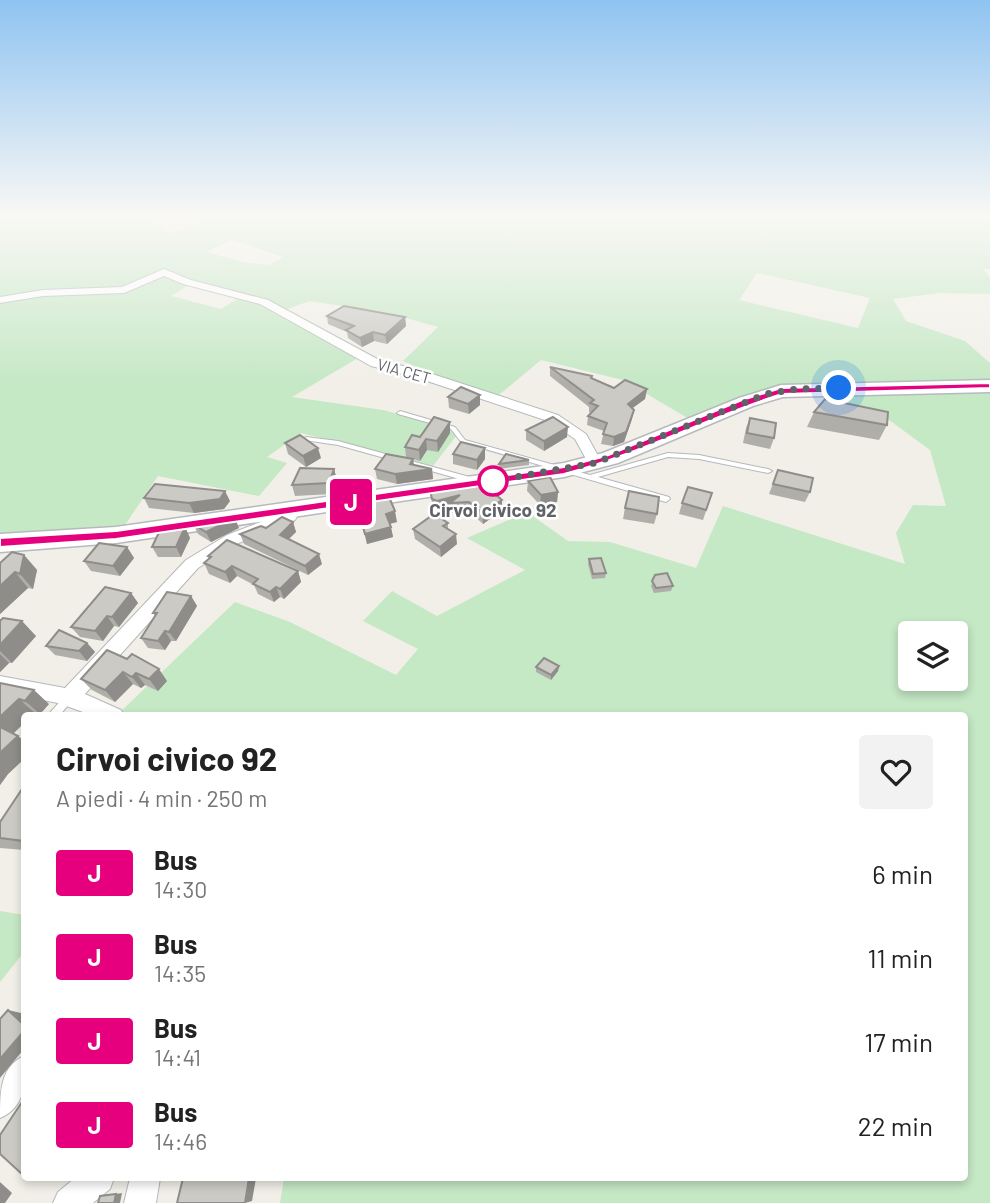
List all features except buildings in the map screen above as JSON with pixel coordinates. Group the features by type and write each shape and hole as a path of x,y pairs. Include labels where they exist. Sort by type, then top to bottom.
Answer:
{"street":[{"name":"VIA CET","path":"0,300 43,293 124,290 161,273"},
{"name":"VIA CET","path":"166,273 187,282 264,302 375,363 419,374 553,418 581,437 592,470"},
{"path":"0,543 116,535 564,470 592,470 746,402 781,391 990,386"},
{"path":"69,698 192,564 234,545 250,530 290,516 292,511"},
{"path":"0,684 69,698 107,712"},
{"path":"0,1103 21,1074"},
{"path":"69,1203 95,1181"},
{"path":"140,1203 144,1181"}],"lane":[{"path":"400,413 453,428 463,441 564,470"},
{"path":"306,439 338,443 481,483"},
{"path":"592,470 668,455 699,457 768,471"},
{"path":"592,470 666,499"},
{"path":"56,712 69,698"}],"green space":[{"path":"0,273 757,273 739,300 858,328 870,298 758,273 987,273 990,277 990,294 940,293 893,299 906,321 965,341 990,363 990,1203 280,1203 284,1181 968,1181 968,712 120,712 235,602 290,622 396,675 418,649 363,621 392,591 437,616 525,570 467,538 527,512 568,541 610,542 696,568 723,506 905,564 896,533 913,505 946,506 930,450 885,417 805,392 749,396 691,420 623,380 541,360 494,399 461,388 403,361 438,327 388,313 309,301 280,312 358,358 292,397 383,410 460,431 433,466 301,433 267,457 287,463 259,496 158,476 125,525 108,541 0,547","holes":["194,282 239,298 221,309 171,296"]},
{"path":"0,911 21,914 21,956 0,982"}],"bus line":[{"name":"J","path":"0,543 116,535 564,470 610,458 766,394 781,391 814,388 990,386"}],"place":[{"name":"Cirvoi civico 92","path":"493,481"}],"route":[{"path":"493,481 481,483 595,463 766,394 797,389 839,388"}]}
